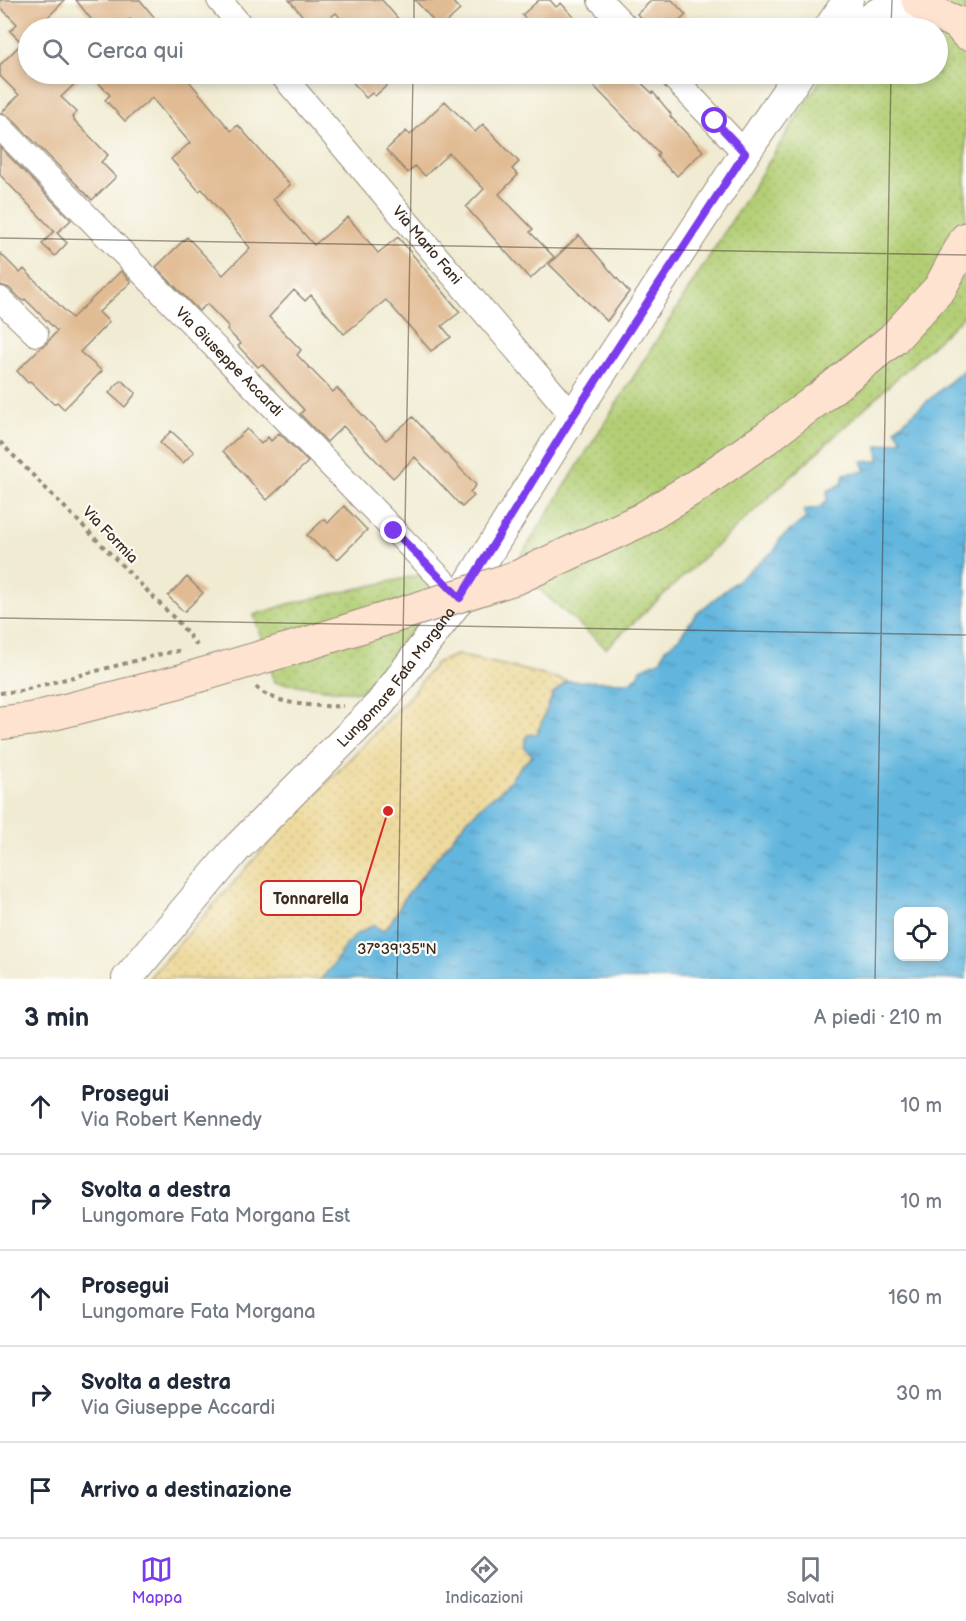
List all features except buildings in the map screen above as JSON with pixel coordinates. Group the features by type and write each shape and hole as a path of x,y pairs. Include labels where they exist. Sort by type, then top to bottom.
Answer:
{"main road":[{"path":"924,6 958,23 966,33"},
{"path":"0,723 32,719 177,682 313,642 518,577 641,520 757,444 893,339 940,288 966,238"}],"street":[{"path":"219,0 234,18"},
{"path":"600,0 617,18"},
{"path":"836,18 848,0"},
{"path":"871,18 878,13 924,6"},
{"name":"Via Mario Fani","path":"290,84 573,416"},
{"path":"679,84 745,153"},
{"path":"720,191 792,84"},
{"path":"720,191 765,148 807,84"},
{"name":"Via Giuseppe Accardi","path":"0,127 460,598"},
{"name":"Lungomare Fata Morgana","path":"128,979 235,850 380,704 460,598 573,416 720,191"},
{"path":"0,299 36,334"}],"path":[{"name":"Via Formia","path":"0,442 171,615 199,648"}],"green space":[{"path":"871,0 966,0 966,314 606,648 514,567 818,84 948,84 948,18 859,18"},
{"path":"419,575 439,597 361,692 275,682 254,615 289,604"}],"sand":[{"path":"457,655 567,681 553,694 537,734 533,755 505,787 467,820 406,896 383,931 373,925 345,946 321,979 148,979 259,854 410,696 436,663"}],"water":[{"path":"966,368 966,979 321,979 345,946 357,934 373,925 383,931 406,896 467,820 505,787 521,766 533,756 524,747 527,735 537,734 553,694 567,681 630,682 639,675 641,669 661,660 665,649 679,638 696,614 776,549 780,539 806,518 804,510 820,507 827,501 827,491 842,484 844,474 866,471 862,461 879,461 878,446 903,440 895,429"}],"place":[{"name":"Tonnarella","path":"388,811"}],"route":[{"path":"394,531 460,598 573,416 745,153 715,121"}]}
